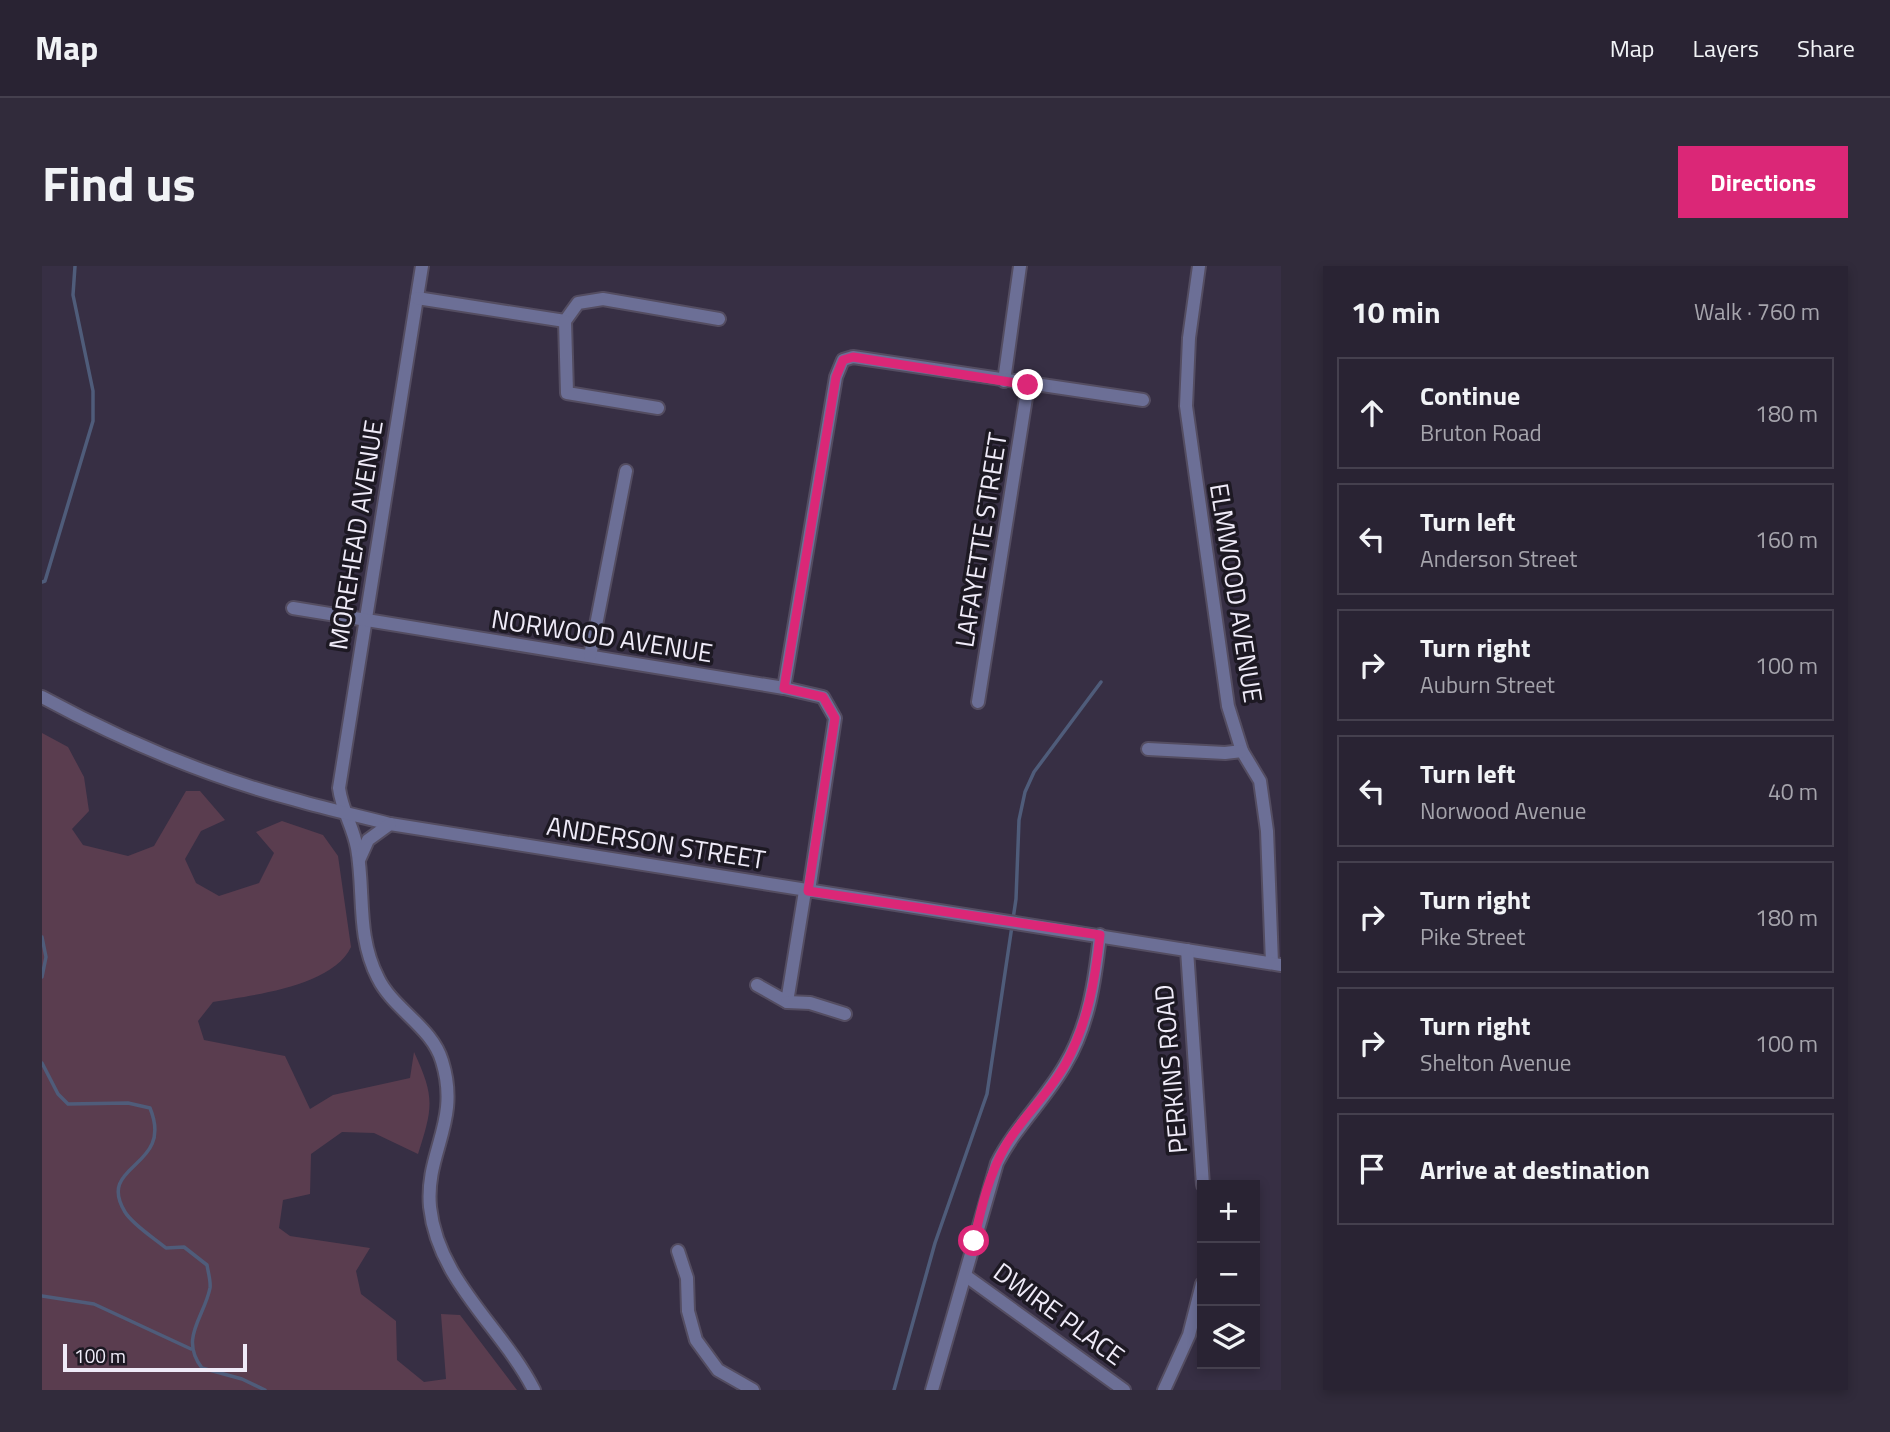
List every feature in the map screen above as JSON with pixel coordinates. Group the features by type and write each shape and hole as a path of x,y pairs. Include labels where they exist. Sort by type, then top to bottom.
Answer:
{"street":[{"name":"MOREHEAD AVENUE","path":"422,266 339,777 342,811 354,832 359,860 363,939 372,966 382,986 437,1049 447,1080 448,1112 433,1166 430,1196 437,1240 458,1281 534,1390"},
{"path":"1004,381 1020,266"},
{"name":"ELMWOOD AVENUE","path":"1199,266 1189,338 1186,406 1228,706 1242,751 1260,781 1267,831 1277,964"},
{"path":"417,298 565,321"},
{"path":"658,408 567,393 565,321 578,303 603,299 719,319"},
{"path":"784,688 836,377 843,360 853,357 1143,400"},
{"name":"LAFAYETTE STREET","path":"978,702 1028,385"},
{"path":"590,656 626,471"},
{"name":"NORWOOD AVENUE","path":"293,608 347,615 365,622 784,688 823,697 835,718 807,891"},
{"name":"ANDERSON STREET","path":"42,697 88,721 216,773 295,800 390,824 1277,964"},
{"path":"1148,749 1225,754 1242,751"},
{"path":"359,860 368,840 390,824"},
{"path":"787,1002 807,891"},
{"path":"932,1390 966,1276 982,1206 997,1163 1007,1143 1065,1066 1083,1027 1095,976 1100,935"},
{"name":"PERKINS ROAD","path":"1187,950 1203,1180"},
{"path":"757,985 787,1002 810,1003 845,1014"},
{"path":"678,1251 687,1278 688,1311 696,1340 718,1370 753,1390"},
{"name":"DWIRE PLACE","path":"966,1276 1124,1390"},
{"path":"1164,1390 1189,1335 1197,1304"}],"shaded area":[{"path":"42,733 68,747 84,777 89,811 72,829 83,845 128,856 154,846 186,791 200,791 225,820 201,831 185,859 196,883 219,896 259,883 274,853 256,832 282,821 323,835 338,856 351,947 341,961 309,980 269,992 213,1002 198,1021 204,1040 285,1056 310,1109 333,1095 410,1078 414,1052 426,1080 430,1102 427,1125 418,1154 374,1133 342,1132 311,1154 310,1194 283,1200 279,1228 290,1236 370,1248 356,1271 361,1294 396,1321 397,1360 424,1382 446,1379 441,1314 460,1315 517,1390 42,1390"}],"waterway":[{"path":"42,582 45,581 93,421 93,391 73,295 75,266"},
{"path":"894,1390 935,1243 987,1094 1016,899 1019,820 1025,792 1034,772 1101,682"},
{"path":"42,937 46,957 42,977"},
{"path":"42,1063 58,1094 68,1104 128,1103 150,1108 155,1128 152,1143 145,1155 126,1174 120,1184 118,1196 129,1217 166,1248 184,1247 207,1265 210,1288 193,1337 195,1357 202,1368 242,1379 265,1390"},
{"path":"42,1296 94,1304 191,1349"}],"route":[{"path":"974,1241 982,1206 1007,1143 1065,1066 1083,1027 1095,976 1100,935 808,891 835,718 823,697 784,688 836,377 843,360 853,357 1028,385"}]}
